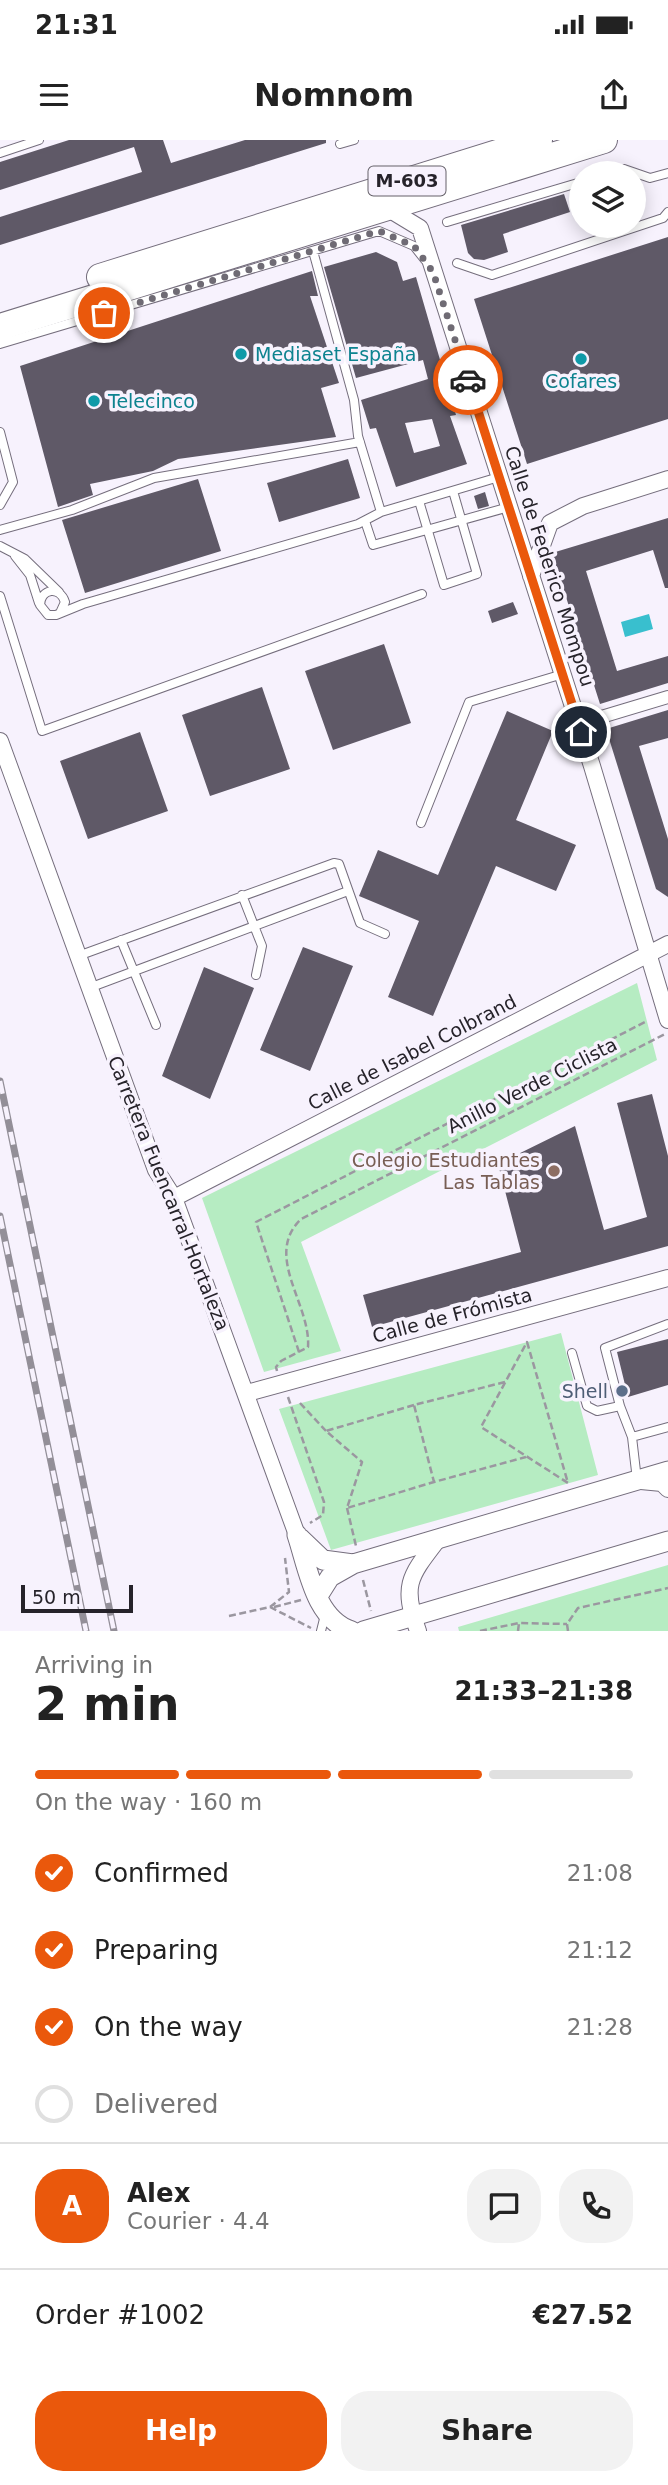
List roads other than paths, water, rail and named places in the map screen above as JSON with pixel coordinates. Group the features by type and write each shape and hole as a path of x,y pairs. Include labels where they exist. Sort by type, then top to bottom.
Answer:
{"highway":[{"name":"M-603","path":"0,309 539,140"},
{"name":"M-603","path":"0,327 604,140"}],"street":[{"name":"Calle de Federico Mompou","path":"387,208 420,228 563,674 668,1020"},
{"path":"531,576 550,523 583,506 668,479"},
{"path":"578,724 668,697"},
{"name":"Carretera Fuencarral-Hortaleza","path":"0,741 156,1170 174,1198 247,1392 296,1531 321,1618"},
{"name":"Calle de Isabel Colbrand","path":"174,1198 668,944"},
{"name":"Calle de Frómista","path":"247,1392 668,1278"},
{"path":"352,1631 321,1618 330,1577 353,1564 668,1471"},
{"path":"637,1480 662,1483 668,1489"},
{"path":"296,1531 324,1560 353,1564"},
{"path":"415,1624 408,1607 407,1585 439,1538"},
{"path":"363,1631 415,1624 668,1541"}],"lane":[{"path":"0,153 39,140"},
{"path":"340,144 354,140"},
{"path":"646,177 668,173"},
{"path":"447,222 569,186"},
{"path":"457,263 492,275 663,218 668,212"},
{"path":"0,344 379,231 414,246 433,272"},
{"path":"313,251 354,400 360,442 381,512"},
{"path":"0,432 13,482 0,505"},
{"path":"0,530 72,510 154,478 360,442"},
{"path":"15,556 30,575 40,606 48,615 60,614 83,604 365,521 381,512 499,477"},
{"path":"419,501 444,585 477,573 453,491"},
{"path":"365,521 373,545 509,507"},
{"path":"0,546 25,559 59,592 65,603"},
{"path":"40,606 43,594 51,590 59,592"},
{"path":"0,596 42,731 422,594"},
{"path":"65,603 83,604"},
{"path":"60,614 65,603"},
{"path":"421,823 469,702 563,674"},
{"path":"78,956 334,863 339,864 360,923 385,934"},
{"path":"89,988 348,891"},
{"path":"242,895 263,950 256,975"},
{"path":"121,940 156,1025"},
{"path":"637,1480 632,1437 620,1406 605,1348 668,1324"},
{"path":"572,1353 587,1406 597,1411 620,1406"},
{"path":"632,1437 668,1427"}],"water":[{"path":"649,614 653,629 625,637 621,622"}],"railway":[{"path":"0,1081 114,1631"},
{"path":"0,1216 86,1631"}],"place":[{"name":"Mediaset España","path":"241,354"},
{"name":"Cofares","path":"581,359"},
{"name":"Telecinco","path":"94,401"},
{"name":"Colegio Estudiantes Las Tablas","path":"554,1171"},
{"name":"Shell","path":"622,1391"}]}
